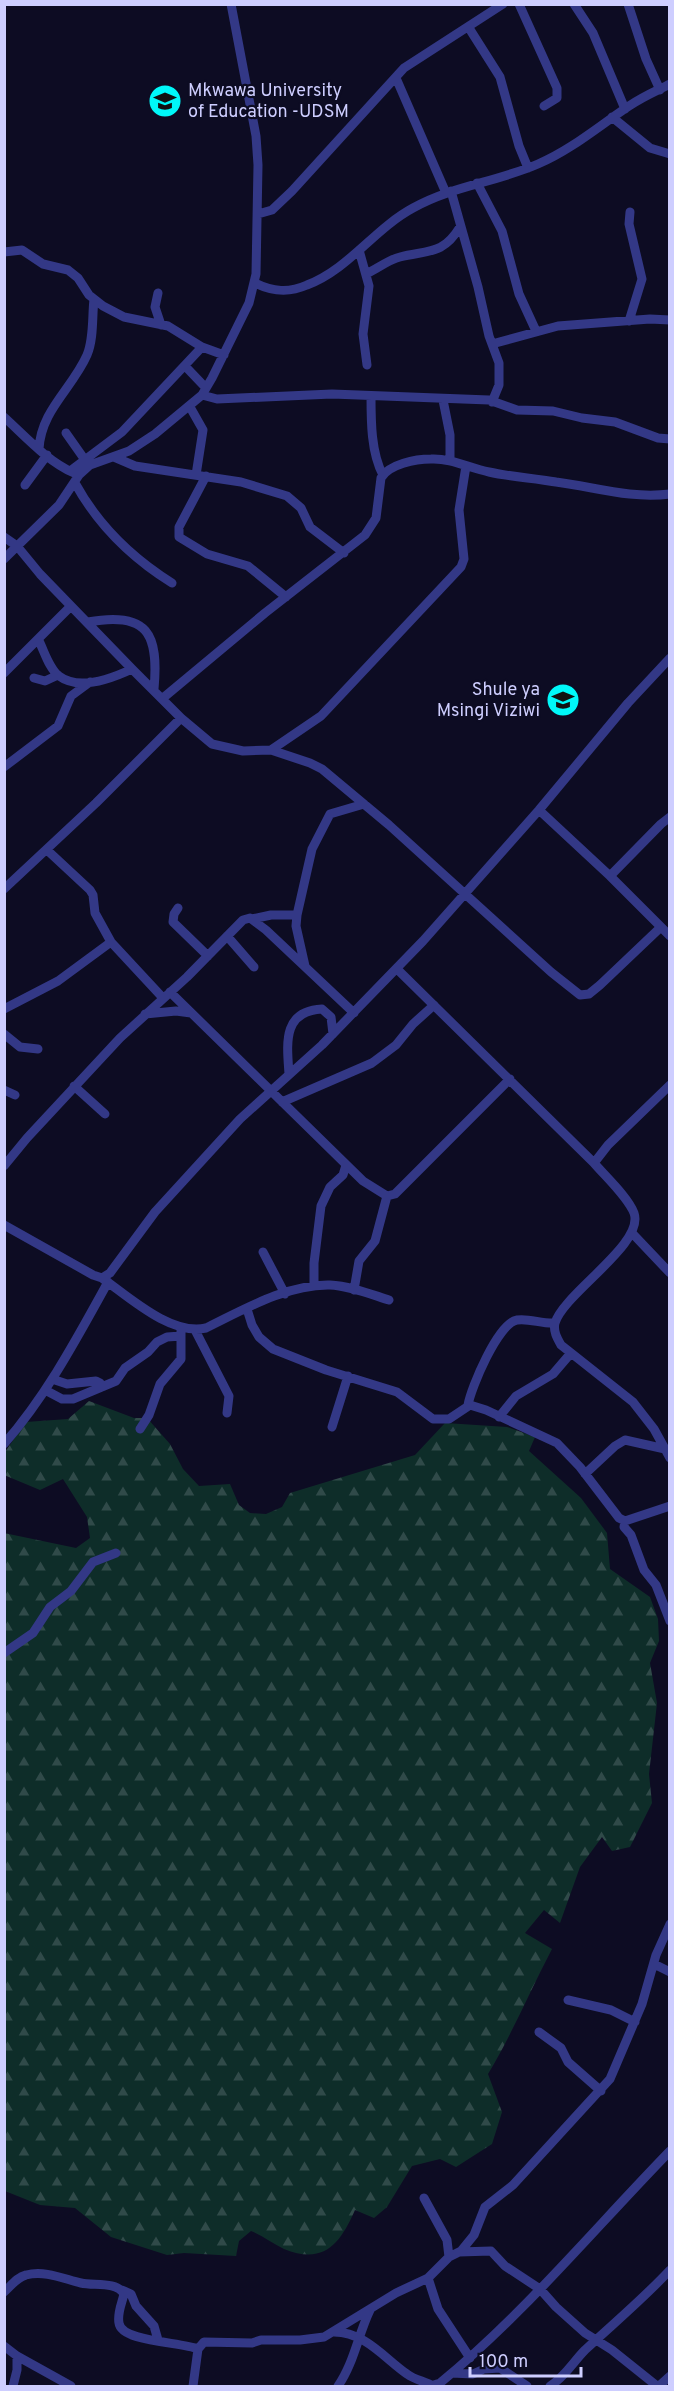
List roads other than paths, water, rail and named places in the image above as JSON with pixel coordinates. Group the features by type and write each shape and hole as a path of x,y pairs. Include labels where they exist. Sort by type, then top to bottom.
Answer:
{"street":[{"path":"75,476 96,461 129,451 190,407 204,392 249,303 255,283 258,165 256,136 231,4"},
{"path":"258,214 272,210 292,191 416,59 469,28 502,4"},
{"path":"519,4 557,88 557,98 544,106"},
{"path":"574,4 592,33 625,109"},
{"path":"255,283 272,290 296,289 330,275 398,217 448,192 528,168 573,146 612,117 666,88 646,59 628,4"},
{"path":"469,28 500,77 519,146 528,168"},
{"path":"396,78 448,192 460,227 498,363 500,375 497,392 492,402"},
{"path":"612,117 650,148 669,154"},
{"path":"477,183 502,231 519,294 536,331"},
{"path":"629,321 642,279 629,224 630,212"},
{"path":"366,274 400,257 441,248 460,227"},
{"path":"4,252 22,250 44,264 73,272 94,299 124,317 176,330 202,347 224,355"},
{"path":"358,250 366,274 369,297 363,334 367,365"},
{"path":"158,293 155,307 161,325"},
{"path":"25,485 43,452 39,437 45,419 88,353 94,299"},
{"path":"492,345 568,324 669,320"},
{"path":"4,559 59,505 85,460 122,432 155,394 202,347"},
{"path":"185,366 204,392 217,399 332,394 492,402 517,410 553,411 593,420 615,422 658,438 669,439"},
{"path":"163,698 286,597 344,553 365,535 374,523 383,475 378,463 371,396"},
{"path":"442,400 451,442 450,461"},
{"path":"190,407 203,430 201,476 179,527 179,537 207,554 248,566 286,597"},
{"path":"4,417 43,452 75,476 84,500 128,551 148,568 172,583"},
{"path":"66,433 85,460"},
{"path":"114,457 151,470 241,482 287,496 301,508 310,527 344,553"},
{"path":"383,475 392,468 420,460 450,461 488,472 599,490 643,496 669,494"},
{"path":"272,750 321,716 461,567 464,559 459,510 466,466"},
{"path":"4,537 17,546 71,606 181,718 212,744 243,751 272,750 322,769 557,978 580,995 590,994 661,927"},
{"path":"4,674 71,606"},
{"path":"88,622 127,620 141,625 146,630 151,639 155,661 154,689"},
{"path":"38,639 58,675 66,680 101,682 132,669"},
{"path":"4,1444 45,1390 73,1347 105,1280 154,1212 240,1119 333,1034 397,969 539,810 628,703 669,658"},
{"path":"34,678 45,681 58,675"},
{"path":"4,767 58,726 71,696 90,682"},
{"path":"4,889 47,850 181,718"},
{"path":"305,967 296,926 312,849 328,816 333,812 364,804"},
{"path":"539,810 610,876 669,936"},
{"path":"610,876 669,817"},
{"path":"47,850 90,890 93,895 95,913 111,942 166,995 191,1013 363,1181 387,1196 395,1194 510,1079"},
{"path":"178,908 173,922 207,956"},
{"path":"4,1166 27,1138 144,1014 243,920 271,915 297,915"},
{"path":"252,920 354,1013"},
{"path":"227,936 254,967"},
{"path":"4,1009 58,981 111,942"},
{"path":"397,969 594,1163 634,1214 635,1226 632,1233 619,1250 562,1310 555,1323 554,1332 561,1345 633,1402 654,1429 667,1454"},
{"path":"282,1102 372,1063 396,1045 413,1024 434,1005"},
{"path":"289,1074 288,1034 295,1020 308,1011 322,1009 330,1017 333,1034"},
{"path":"144,1014 176,1011 191,1013"},
{"path":"4,1034 20,1047 38,1049"},
{"path":"594,1163 669,1085"},
{"path":"75,1086 105,1114"},
{"path":"4,1090 15,1095"},
{"path":"314,1287 314,1263 321,1206 330,1187 343,1175 346,1165"},
{"path":"354,1290 359,1261 375,1241 387,1196"},
{"path":"4,1225 105,1280 181,1332"},
{"path":"632,1233 669,1273"},
{"path":"263,1252 285,1294"},
{"path":"45,1390 68,1400 102,1387 116,1381 125,1368 148,1352 157,1342 181,1332 206,1328 285,1294 330,1285 389,1300"},
{"path":"247,1309 259,1337 273,1349 397,1392 433,1419 444,1420 449,1419 468,1405 478,1373 510,1324 517,1320 555,1323"},
{"path":"195,1330 229,1396 227,1413"},
{"path":"140,1429 149,1415 160,1384 181,1359 181,1332"},
{"path":"499,1417 516,1396 553,1374 572,1353"},
{"path":"332,1427 348,1376"},
{"path":"52,1379 67,1384 93,1381 100,1383 102,1387"},
{"path":"468,1405 486,1410 556,1443 585,1474 614,1514 626,1521 669,1506"},
{"path":"585,1474 615,1446 625,1440 667,1454"},
{"path":"626,1521 624,1527 631,1535 644,1570 666,1600 669,1621"},
{"path":"4,1653 33,1633 50,1607 71,1591 93,1562 116,1553"},
{"path":"193,2386 198,2349 204,2342 252,2343 261,2340 300,2340 324,2337 396,2293 428,2278 449,2257 459,2252 474,2235 485,2207 513,2185 610,2079 621,2058 648,1989 654,1964 669,1924"},
{"path":"654,1964 669,1972"},
{"path":"568,2000 611,2010 635,2022"},
{"path":"539,2032 561,2048 568,2062 601,2091"},
{"path":"334,2332 343,2332 358,2338 380,2352 409,2376 436,2385 470,2358 540,2289 669,2151"},
{"path":"424,2199 447,2240 449,2257"},
{"path":"459,2252 491,2251 505,2266 540,2289 572,2322 658,2386 669,2376"},
{"path":"550,2386 559,2380 579,2356 648,2294 669,2270"},
{"path":"4,2292 21,2277 29,2274 58,2276 122,2290 131,2294 136,2307 152,2322 158,2340"},
{"path":"428,2278 438,2309 470,2358"},
{"path":"122,2290 124,2294 119,2314 120,2328 131,2335 198,2349"},
{"path":"338,2386 348,2372 358,2338 370,2310"},
{"path":"4,2346 17,2356 71,2386"},
{"path":"13,2386 17,2370 17,2356"},
{"path":"452,2373 472,2374 484,2369 500,2368 527,2386"}],"place":[{"name":"Mkwawa University of Education -UDSM","path":"165,101"},
{"name":"Shule ya Msingi Viziwi","path":"563,700"}]}
